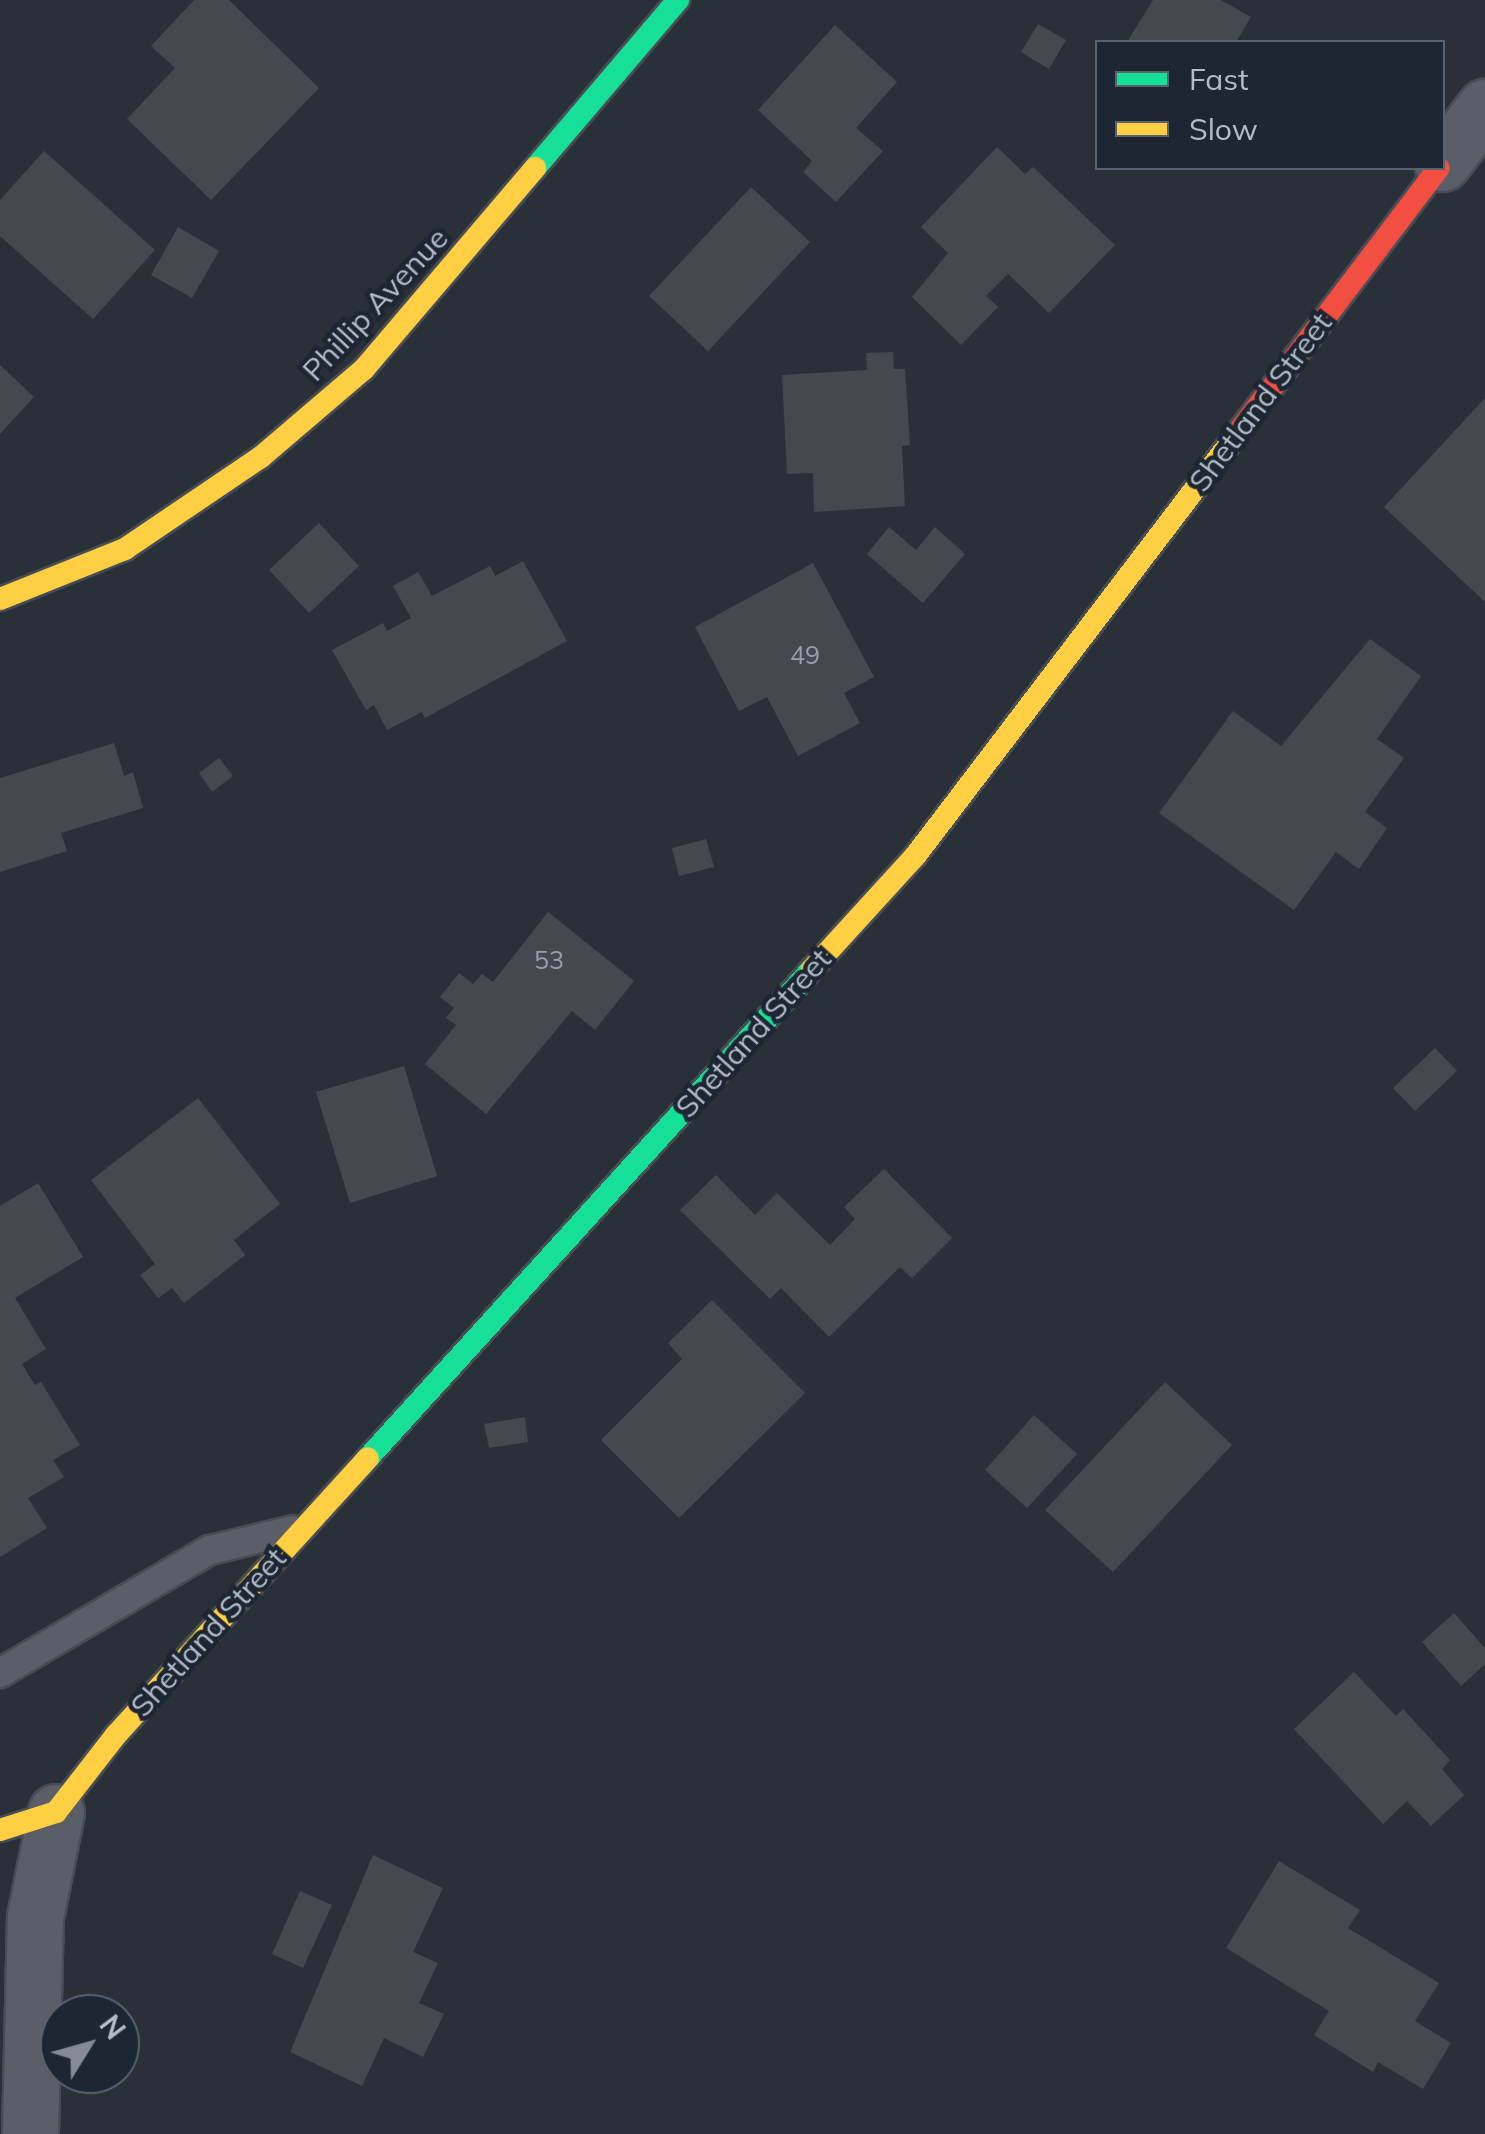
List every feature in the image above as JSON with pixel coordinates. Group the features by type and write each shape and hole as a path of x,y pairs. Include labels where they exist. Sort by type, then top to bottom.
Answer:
{"street":[{"name":"Phillip Avenue","path":"0,598 125,549 260,457 364,369 678,0"},
{"name":"Shetland Street","path":"1445,160 1485,107"},
{"name":"Shetland Street","path":"56,1812 116,1735 302,1528 916,855 1437,170"},
{"path":"0,1830 56,1812 35,1917 30,2134"}],"lane":[{"path":"0,1673 210,1550 302,1528"}],"building":[{"path":"194,0 229,0 319,88 211,200 127,119 175,68 151,46"},
{"path":"1153,0 1221,0 1251,17 1237,40 1128,40"},
{"path":"1038,24 1066,40 1049,69 1021,52"},
{"path":"835,25 897,82 856,128 883,151 836,202 803,172 812,161 758,110"},
{"path":"997,147 1025,174 1033,167 1115,245 1049,313 1008,274 986,296 998,307 961,345 912,297 948,253 921,227"},
{"path":"44,151 155,250 93,319 0,236 0,200"},
{"path":"751,187 810,242 708,351 649,296"},
{"path":"178,227 219,251 192,298 151,275"},
{"path":"893,352 894,369 905,369 910,445 902,446 905,506 814,512 813,473 787,474 782,375 867,370 866,353"},
{"path":"0,365 34,397 0,434"},
{"path":"1485,398 1485,602 1384,507"},
{"path":"319,523 359,566 309,613 269,570"},
{"path":"889,527 916,550 935,527 965,554 923,603 867,554"},
{"path":"523,561 567,641 425,718 422,712 387,730 374,705 366,710 332,650 383,623 387,631 411,618 393,586 418,572 432,596 490,566 495,576"},
{"path":"813,563 874,677 844,693 860,723 798,756 767,697 739,711 695,627"},
{"path":"1370,639 1421,676 1377,739 1404,758 1365,812 1387,828 1359,869 1336,852 1294,910 1159,813 1233,711 1281,746"},
{"path":"114,743 124,776 133,772 143,808 61,833 67,851 0,872 0,778"},
{"path":"219,758 233,776 212,792 199,773"},
{"path":"706,839 714,867 679,876 672,848"},
{"path":"548,912 634,981 595,1030 572,1011 486,1114 425,1064 456,1025 446,1018 454,1008 440,997 459,973 473,984 482,974 493,982"},
{"path":"1435,1048 1457,1071 1415,1111 1393,1088"},
{"path":"404,1066 437,1176 350,1203 316,1092"},
{"path":"198,1098 280,1204 234,1240 245,1255 184,1303 172,1288 158,1298 140,1275 155,1264 91,1180"},
{"path":"884,1169 952,1238 912,1278 900,1267 829,1337 781,1288 770,1299 680,1210 716,1175 755,1215 777,1193 830,1245 855,1219 844,1207"},
{"path":"38,1183 83,1257 15,1298 46,1349 22,1364 35,1385 41,1382 80,1445 53,1460 64,1477 28,1498 47,1528 0,1557 0,1206"},
{"path":"712,1300 805,1393 679,1518 601,1440 682,1359 668,1343"},
{"path":"1165,1382 1232,1445 1113,1572 1045,1510"},
{"path":"1034,1415 1077,1454 1027,1508 985,1470"},
{"path":"525,1417 528,1442 489,1448 484,1424"},
{"path":"1454,1613 1485,1648 1485,1664 1461,1686 1422,1642"},
{"path":"1354,1672 1396,1716 1403,1709 1450,1760 1442,1769 1464,1795 1431,1826 1407,1801 1383,1824 1294,1729"},
{"path":"373,1855 443,1888 413,1952 438,1963 419,2003 444,2014 423,2057 384,2038 362,2086 290,2052"},
{"path":"1279,1861 1360,1910 1348,1928 1439,1983 1415,2021 1451,2043 1423,2089 1378,2062 1373,2072 1314,2035 1329,2011 1226,1948"},
{"path":"300,1891 332,1905 303,1968 272,1954"}],"traffic: fast":[{"path":"535,168 678,0"},
{"path":"368,1458 812,969"}],"traffic: slow":[{"path":"0,599 125,549 261,457 364,369 535,168"},
{"path":"812,969 916,855 1230,443"},
{"path":"0,1830 56,1812 116,1735 368,1458"}],"traffic: jam":[{"path":"1230,443 1437,170"}]}
